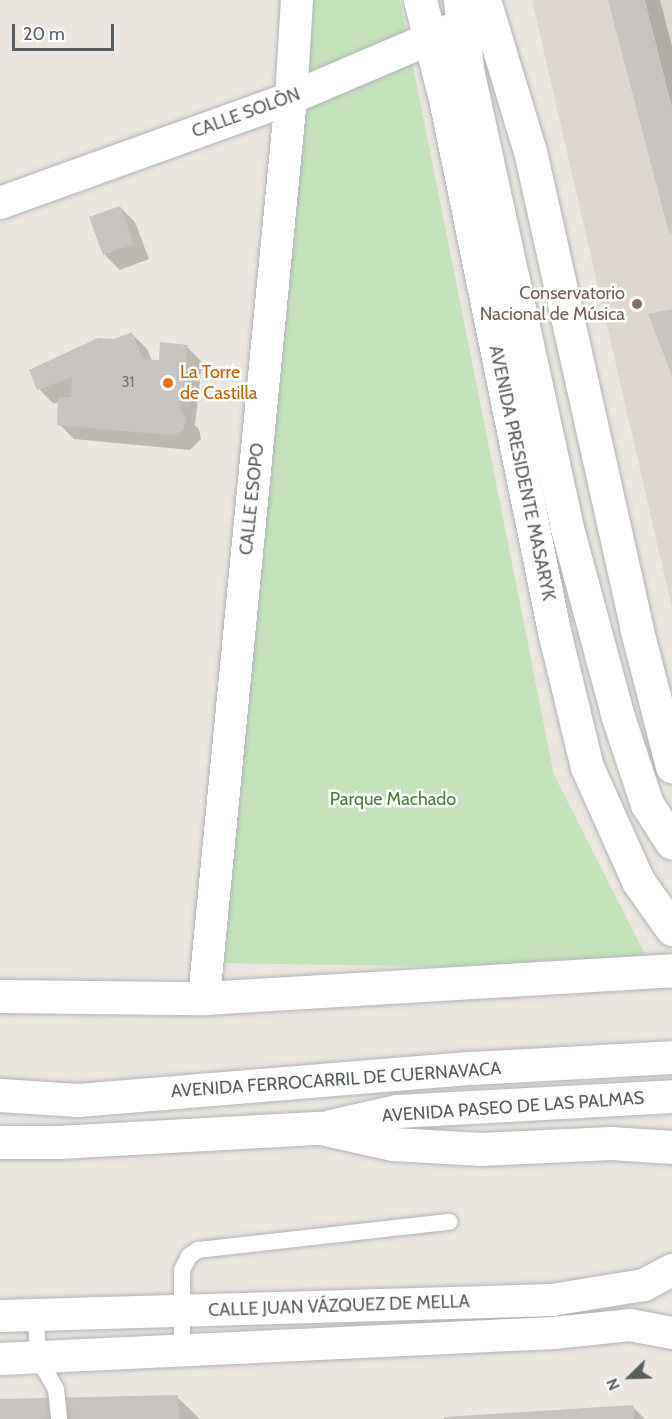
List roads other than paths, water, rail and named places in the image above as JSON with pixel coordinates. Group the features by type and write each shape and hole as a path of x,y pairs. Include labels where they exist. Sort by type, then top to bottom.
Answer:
{"main road":[{"name":"AVENIDA PRESIDENTE MASARYK","path":"420,0 431,39 554,631 587,767 638,881 672,929"},
{"path":"474,10 478,122 567,528 609,684 647,804 672,843"},
{"path":"474,10 530,151 634,615 672,766"},
{"path":"0,996 204,998 672,970"},
{"name":"AVENIDA FERROCARRIL DE CUERNAVACA","path":"0,1095 78,1100 471,1068 672,1057"},
{"name":"AVENIDA PASEO DE LAS PALMAS","path":"320,1128 397,1111 672,1096"},
{"path":"0,1142 58,1142 320,1128 393,1144 481,1149 611,1143 672,1147"}],"street":[{"name":"CALLE ESOPO","path":"204,998 291,98 297,0"},
{"name":"CALLE SOLÒN","path":"0,202 291,98 431,39 474,10"},
{"name":"CALLE JUAN VÁZQUEZ DE MELLA","path":"0,1316 552,1299 644,1285 672,1270"},
{"path":"552,1299 554,1333"},
{"name":"CALLE JUAN VÁZQUEZ DE MELLA","path":"0,1359 554,1333 630,1325 672,1334"}],"lane":[{"path":"182,1351 182,1270 189,1256 198,1250 450,1222"},
{"path":"36,1315 38,1358 56,1389 58,1419"}],"place":[{"name":"Conservatorio Nacional de Música","path":"637,304"},
{"name":"La Torre de Castilla","path":"168,383"}],"park label":[{"name":"Parque Machado","path":"393,799"}]}
